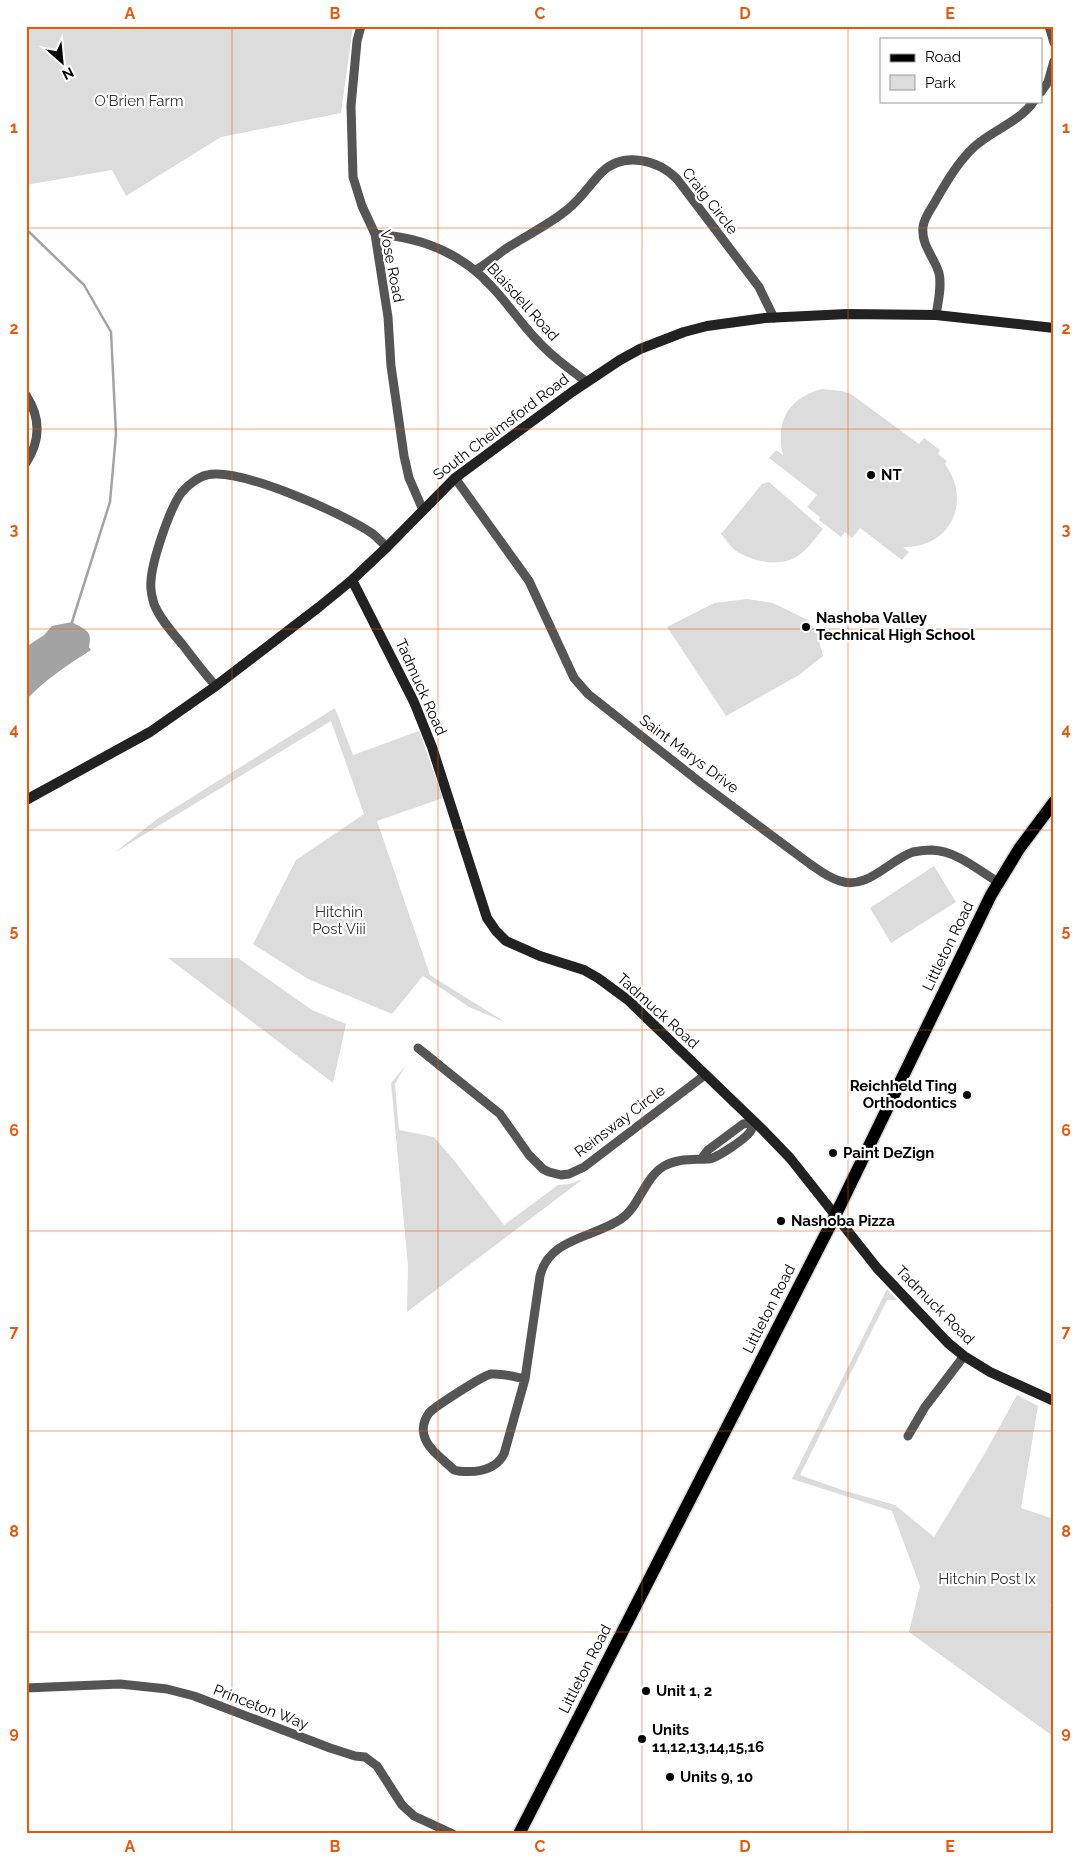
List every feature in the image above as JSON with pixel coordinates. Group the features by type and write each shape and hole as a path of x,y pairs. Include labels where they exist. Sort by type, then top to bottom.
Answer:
{"main road":[{"name":"South Chelmsford Road","path":"26,800 150,732 216,686 352,580 455,478 587,382 640,349 684,332 733,322 847,314 936,315 1054,328"},
{"name":"Tadmuck Road","path":"352,580 414,702 432,747 487,918 496,931 506,941 540,956 584,970 603,982 647,1018 790,1158 836,1214 862,1250 948,1343 964,1356 990,1372 1054,1401"},
{"name":"Littleton Road","path":"519,1834 836,1214 998,882 1018,849 1054,802"}],"street":[{"name":"Vose Road","path":"361,26 357,41 351,106 354,177 356,191 375,234 388,317 391,366 404,456 408,478 423,510"},
{"path":"1049,26 1054,43"},
{"path":"1042,91 1052,79 1054,61"},
{"path":"936,315 940,288 938,273 924,244 923,226 926,216 954,170 974,147 1027,111 1033,102"},
{"name":"Craig Circle","path":"476,270 568,209 583,195 603,171 614,164 643,160 655,163 677,179 758,287 774,318"},
{"name":"Blaisdell Road","path":"375,234 408,238 436,246 467,263 494,289 534,337 559,361 587,382"},
{"path":"26,395 34,406 38,430 37,443 26,464"},
{"path":"216,686 201,670 160,615 151,592 154,567 170,514 176,501 192,482 205,475 220,473 235,475 263,484 294,495 354,523 373,534 387,547"},
{"name":"Saint Marys Drive","path":"455,478 529,581 574,678 588,694 701,783 810,864 828,876 842,882 860,882 914,852 934,850 964,860 998,882"},
{"name":"Reinsway Circle","path":"418,1048 500,1114 536,1162 549,1172 561,1176 584,1166 705,1075"},
{"path":"526,1378 498,1374 488,1375 478,1379 434,1408 427,1415 423,1424 424,1435 428,1445 454,1470 463,1472 492,1468 497,1464 504,1454 526,1378 540,1276 543,1266 549,1257 567,1243 621,1219 634,1207 657,1172 665,1166 680,1160 711,1159 718,1156 749,1133 755,1122"},
{"path":"908,1436 925,1408 964,1356"},
{"name":"Princeton Way","path":"26,1688 120,1684 167,1689 194,1696 330,1748 355,1756 365,1757 377,1766 402,1805 414,1816 453,1834"}],"green space":[{"name":"O'Brien Farm","path":"26,26 353,26 341,113 221,137 126,196 112,170 26,185"},
{"name":"NT","path":"822,389 851,394 919,444 924,438 940,450 938,454 947,461 945,464 955,482 957,502 951,523 944,532 926,543 903,547 909,552 902,560 860,528 852,538 845,532 841,537 819,520 820,517 807,507 817,495 769,458 776,450 783,455 781,432 783,422 793,405 800,398"},
{"path":"769,482 823,529 802,552 792,559 784,561 759,561 743,555 734,549 721,534 762,484"},
{"path":"747,599 773,603 808,620 817,633 823,656 799,675 726,716 667,627 714,603"},
{"name":"Hitchin Post Viii","path":"335,708 353,755 419,731 443,798 377,821 430,975 505,1022 469,1007 423,976 392,1014 308,979 253,944 296,860 364,814 331,721 114,853 157,819"},
{"path":"934,866 956,902 891,943 870,908"},
{"path":"168,958 238,958 312,1010 346,1024 333,1083"},
{"path":"406,1065 395,1084 399,1130 434,1137 504,1225 558,1185 569,1184 583,1179 407,1312 408,1266 391,1083"},
{"name":"Hitchin Post Ix","path":"887,1289 897,1300 887,1300 800,1475 842,1490 895,1505 934,1537 985,1453 1017,1395 1038,1406 1021,1508 1054,1519 1054,1601 1050,1605 1054,1615 1054,1737 909,1632 920,1586 892,1511 792,1479"}],"shaded area":[{"path":"72,622 87,631 90,637 89,647 91,650 57,673 26,700 26,647 44,635 52,626"}],"waterway":[{"path":"26,229 84,285 111,332 116,434 110,502 72,622"}],"place":[{"name":"NT","path":"871,475"},
{"name":"Nashoba Valley Technical High School","path":"806,627"},
{"name":"Reichheld Ting Orthodontics","path":"967,1095"},
{"name":"Paint DeZign","path":"833,1153"},
{"name":"Nashoba Pizza","path":"781,1221"},
{"name":"Unit 1, 2","path":"646,1691"},
{"name":"Units 11,12,13,14,15,16","path":"642,1739"},
{"name":"Units 9, 10","path":"670,1777"}]}
